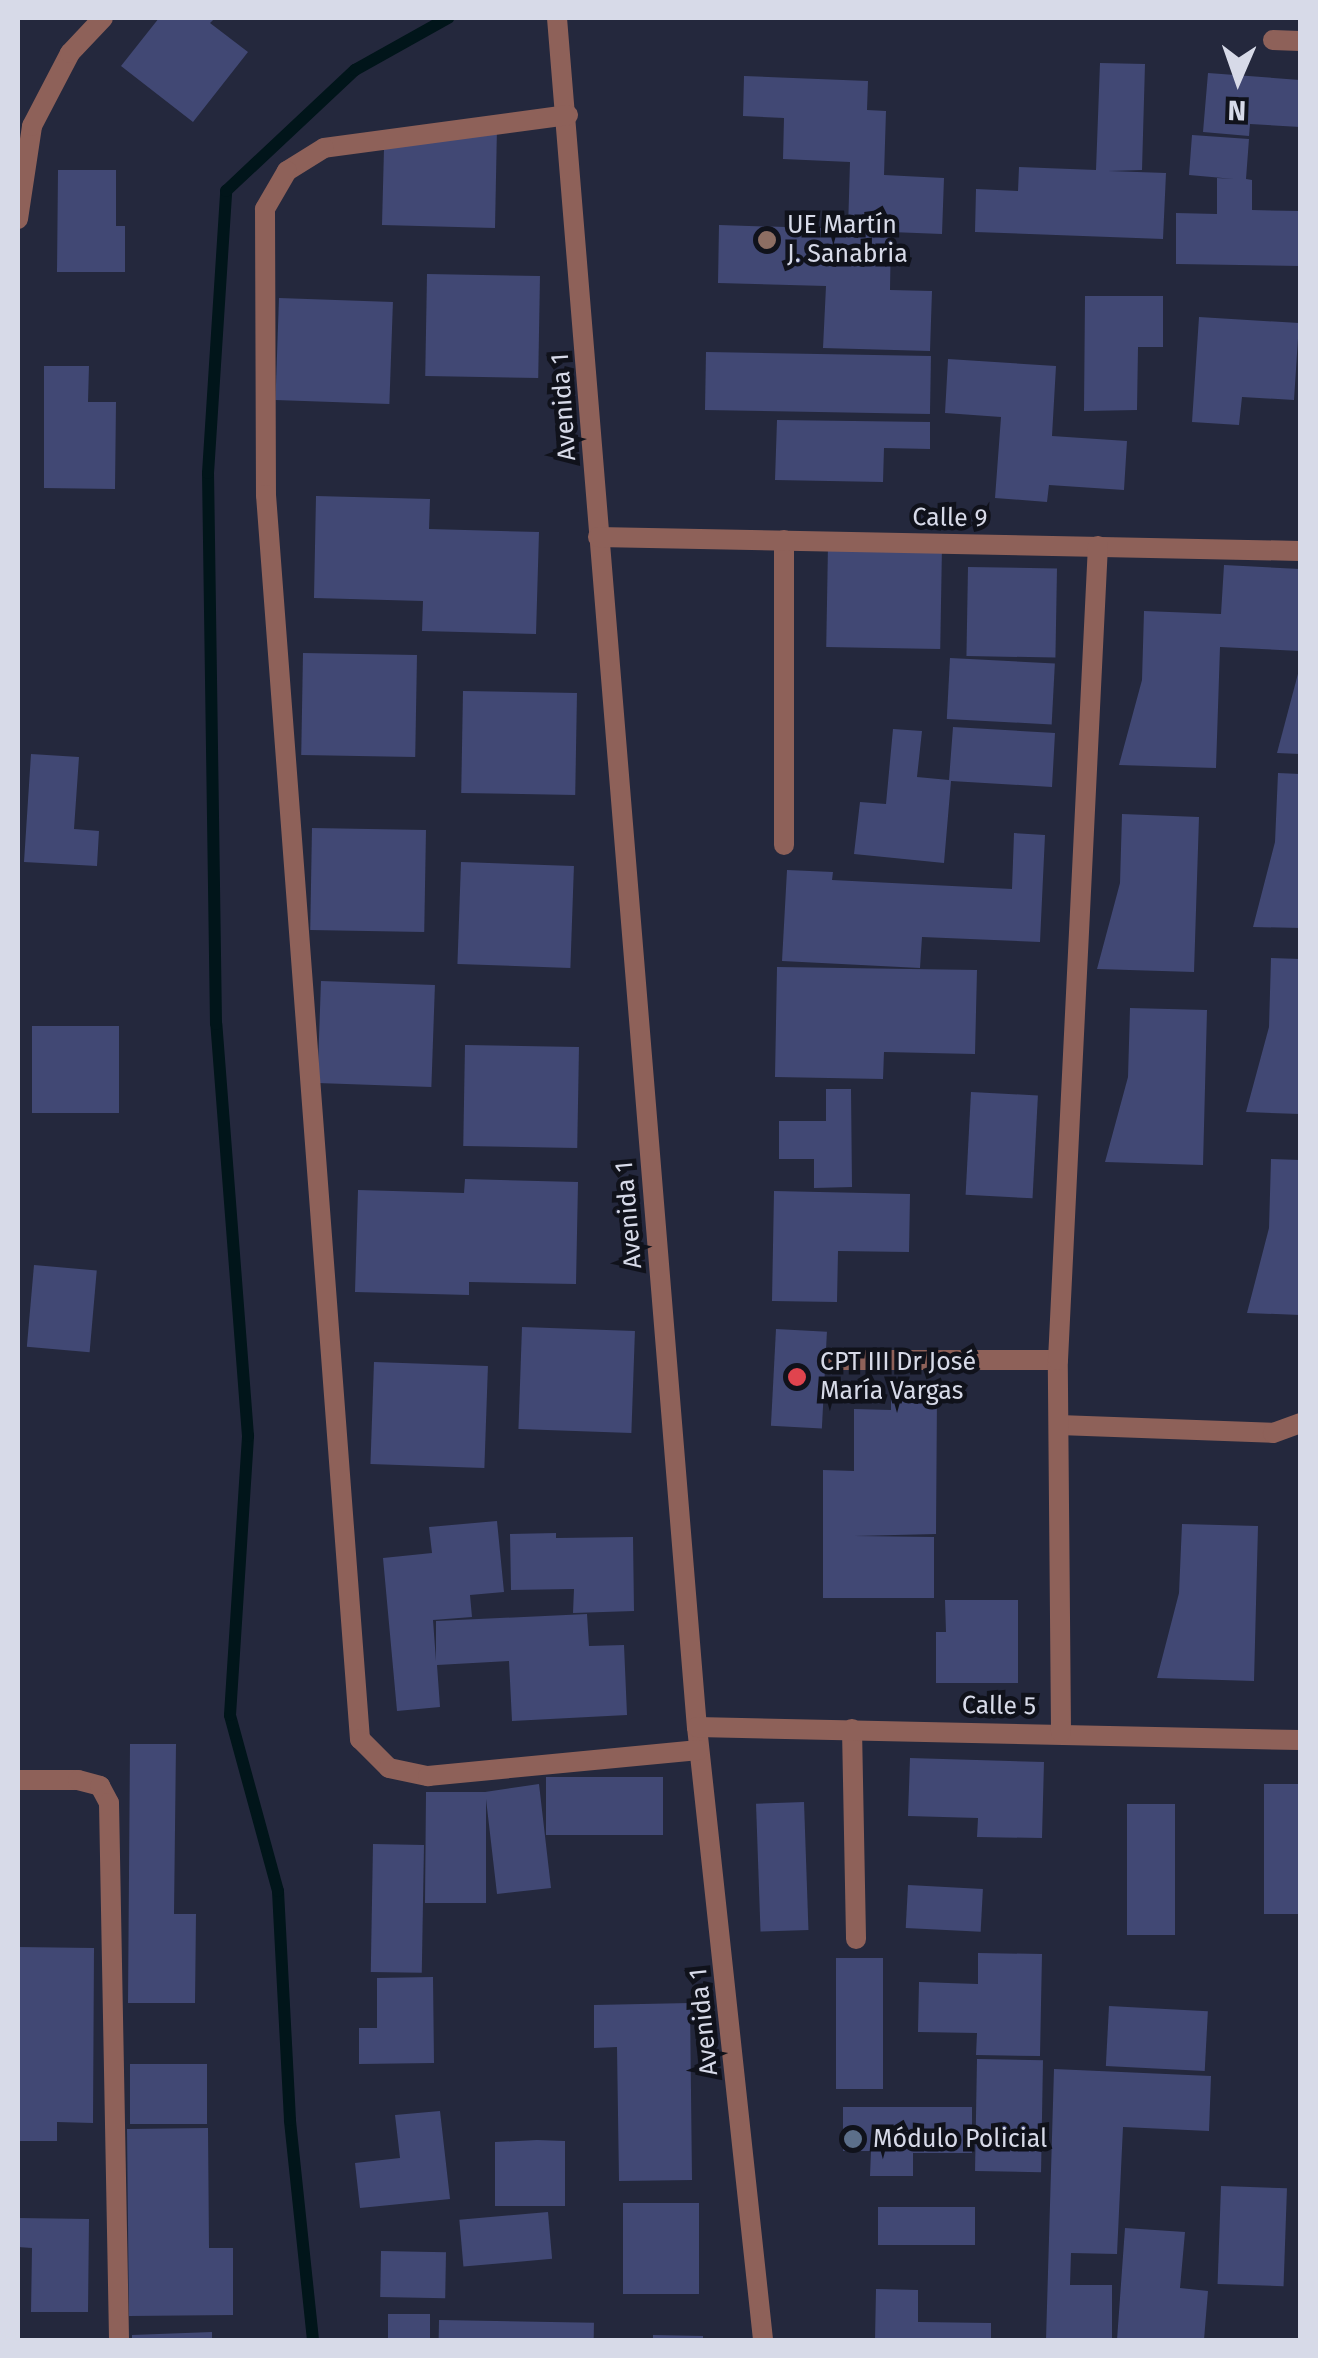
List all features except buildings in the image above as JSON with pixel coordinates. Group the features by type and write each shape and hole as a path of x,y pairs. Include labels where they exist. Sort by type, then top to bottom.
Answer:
{"street":[{"path":"18,219 32,126 70,53 103,18"},
{"name":"Avenida 1","path":"557,18 568,115 598,536 699,1750 763,2340"},
{"path":"1273,40 1300,41"},
{"path":"568,115 324,148 287,171 265,209 266,494 360,1739 389,1768 428,1776 699,1750"},
{"name":"Calle 9","path":"598,536 1300,551"},
{"path":"784,540 784,846"},
{"path":"1061,1732 1058,1360 1098,546"},
{"path":"832,1360 1058,1360"},
{"path":"1059,1424 1272,1433 1300,1424"},
{"name":"Calle 5","path":"697,1727 1300,1740"},
{"path":"852,1729 856,1940"},
{"path":"18,1780 78,1780 100,1786 109,1803 118,2340"}],"waterway":[{"path":"313,2340 290,2120 278,1891 230,1715 248,1436 216,1024 208,473 226,191 355,70 448,18"}],"place":[{"name":"UE Martín J. Sanabria","path":"767,240"},
{"name":"CPT III Dr José María Vargas","path":"797,1377"},
{"name":"Módulo Policial","path":"853,2139"}]}
